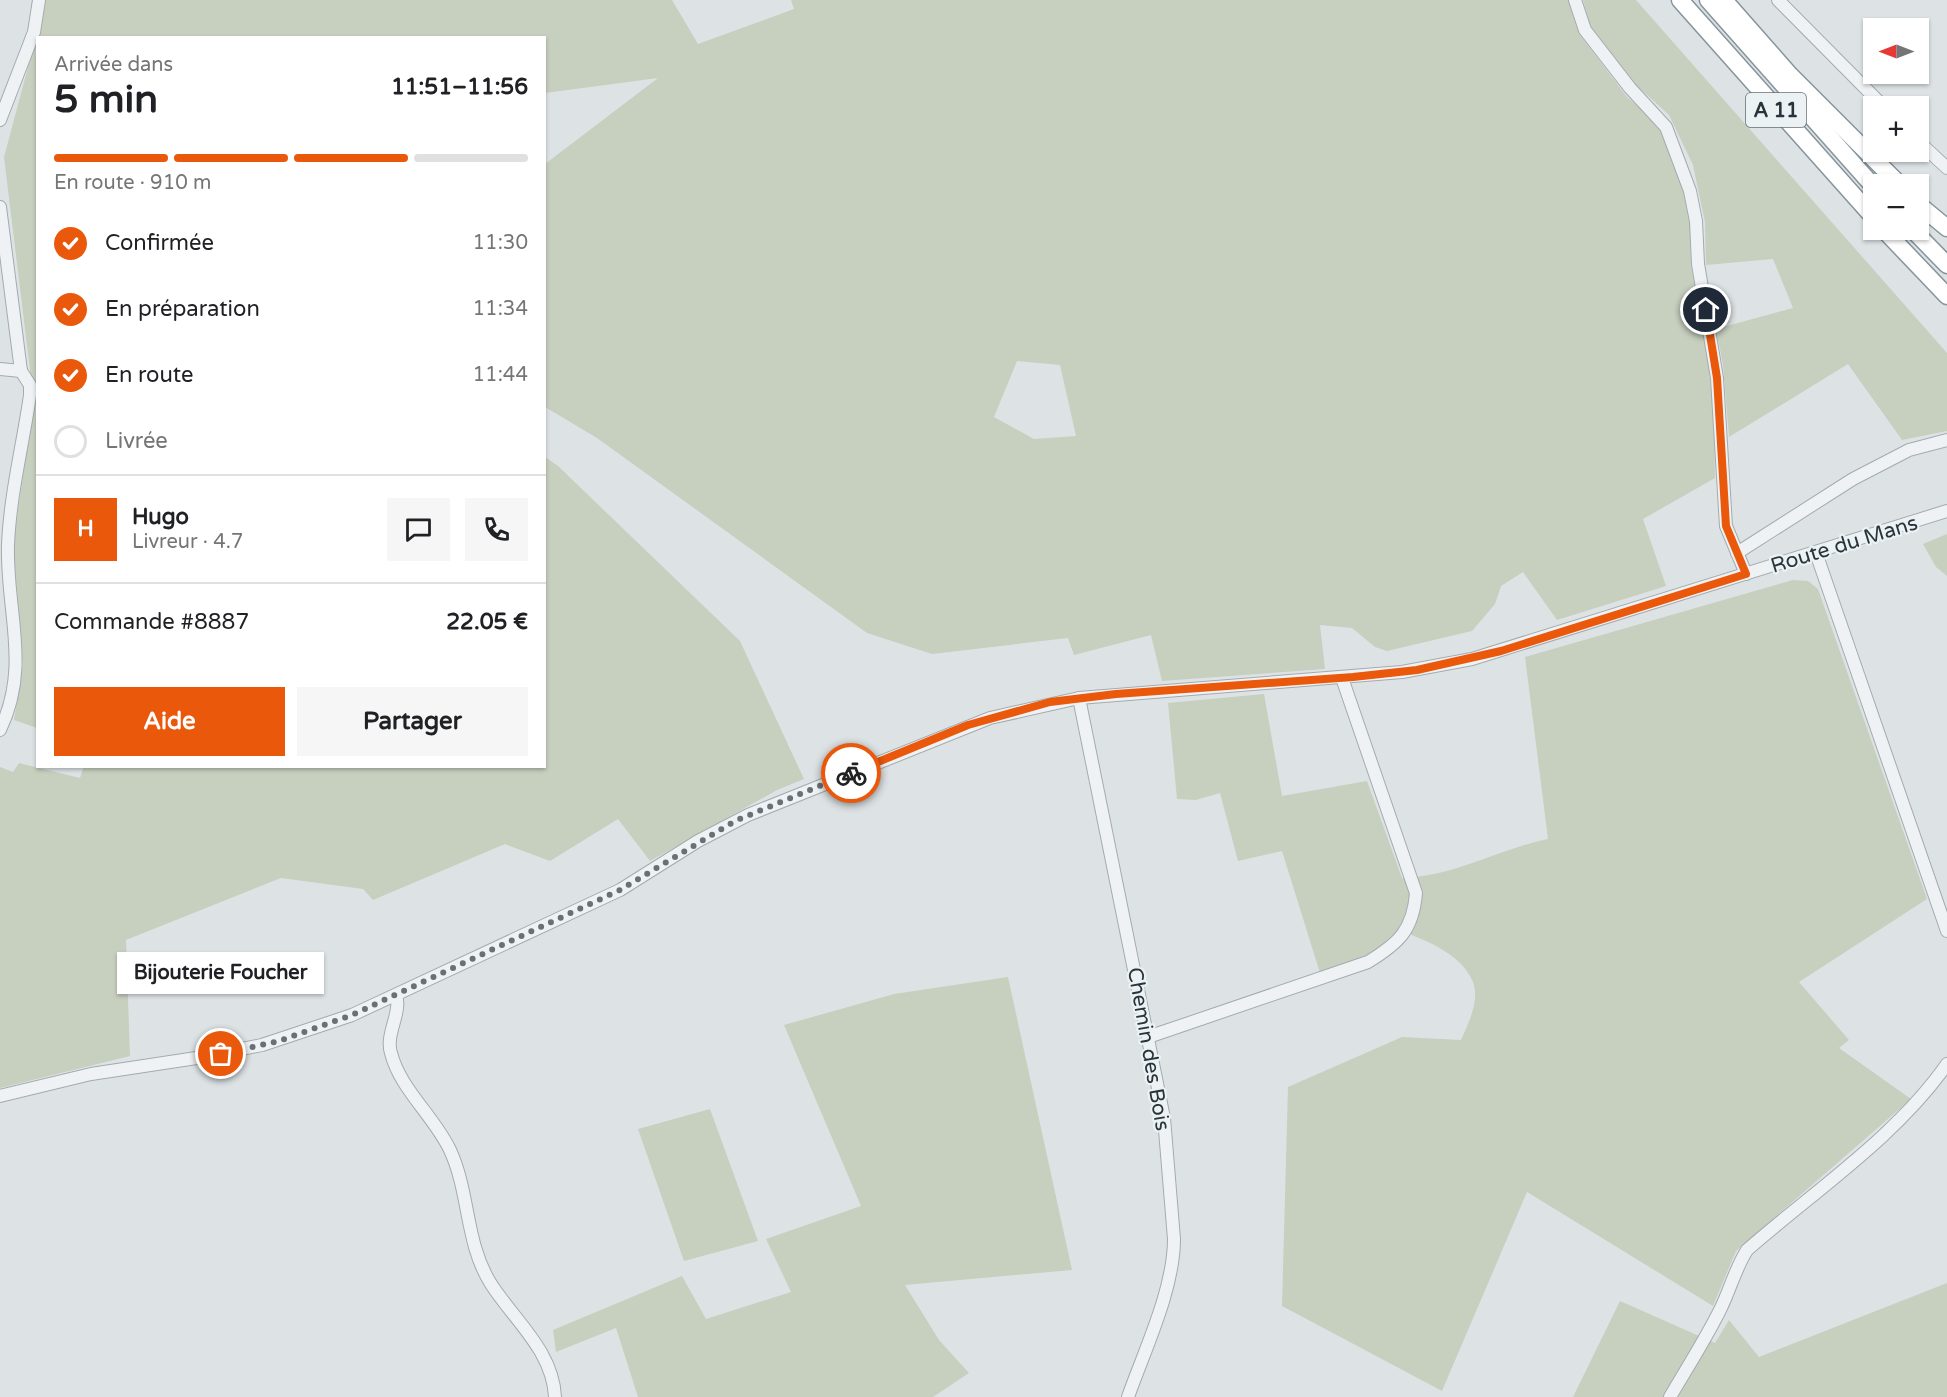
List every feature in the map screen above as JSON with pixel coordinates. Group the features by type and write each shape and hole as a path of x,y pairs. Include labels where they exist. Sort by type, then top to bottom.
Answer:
{"highway":[{"name":"A 11","path":"1680,0 1792,129 1863,206"},
{"name":"A 11","path":"1708,0 1863,175"},
{"path":"1724,0 1790,75 1889,174"},
{"path":"1929,213 1947,228"},
{"path":"1894,240 1947,296"},
{"path":"1922,240 1947,266"}],"street":[{"path":"0,120 34,32 39,0"},
{"path":"1575,0 1585,30 1630,88 1666,127 1690,191 1696,221 1698,264 1717,378 1726,526 1746,574"},
{"path":"1778,0 1873,96"},
{"path":"1929,151 1947,168"},
{"path":"0,207 21,371 30,385 10,519 8,554 17,665 13,695 0,730"},
{"path":"0,369 21,371"},
{"path":"1737,553 1853,479 1909,450 1947,440"},
{"name":"Route du Mans","path":"0,1096 91,1074 203,1057 262,1045 352,1015 620,890 698,841 748,815 968,725 1019,710 1079,698 1342,678 1402,672 1472,659 1947,511"},
{"path":"1816,553 1947,930"},
{"path":"1148,1037 1368,962 1390,948 1405,932 1414,912 1416,893 1342,678"},
{"name":"Chemin des Bois","path":"1079,698 1164,1118 1174,1257 1158,1312 1128,1397"},
{"path":"396,995 398,999 390,1035 393,1060 449,1147 462,1186 479,1262 491,1284 540,1350 550,1373 555,1397"},
{"path":"1670,1397 1704,1341 1737,1267 1748,1250 1882,1137 1930,1088 1947,1064"}],"green space":[{"path":"46,0 672,0 698,44 794,9 791,0 1569,0 1580,35 1627,97 1646,113 1662,132 1686,194 1690,221 1691,266 1705,335 1714,415 1715,478 1643,519 1666,586 1557,620 1523,572 1501,586 1495,604 1472,631 1387,651 1375,647 1352,628 1320,625 1325,669 1162,681 1151,635 1074,655 1068,638 932,654 867,633 597,438 546,408 546,163 658,78 546,93 546,36 36,36","holes":["1017,361 1060,365 1076,436 1034,439 994,417"]},
{"path":"1583,0 1636,0 1947,353 1947,431 1902,440 1848,364 1729,437 1723,365 1716,329 1793,308 1773,259 1706,265 1705,222 1693,165 1669,115 1636,85 1590,26"},
{"path":"36,37 36,728 14,720 23,665 13,543 34,403 4,157"},
{"path":"546,458 558,466 740,641 804,779 777,790 650,861 618,819 550,861 505,844 373,900 363,889 281,878 126,940 130,1056 0,1088 0,767 13,772 19,763 80,778 83,768 546,768"},
{"path":"1947,534 1947,576 1936,567 1923,544"},
{"path":"1793,580 1808,581 1818,589 1927,899 1799,982 1849,1040 1839,1048 1911,1099 1736,1251 1713,1306 1527,1192 1442,1391 1282,1306 1288,1087 1402,1037 1461,1040 1472,1012 1475,989 1468,972 1451,956 1430,943 1398,930 1374,952 1320,973 1282,851 1238,861 1220,793 1196,800 1177,799 1168,703 1264,694 1282,796 1367,781 1402,878 1439,873 1548,839 1525,657"},
{"path":"1008,977 1072,1270 905,1285 939,1340 969,1373 933,1397 638,1397 616,1328 556,1352 553,1330 682,1276 706,1319 791,1292 766,1239 861,1206 784,1025 894,994"},
{"path":"710,1109 758,1241 684,1261 638,1129"},
{"path":"1947,1283 1947,1397 1573,1397 1620,1301 1715,1343 1729,1320 1759,1357"}],"way so far":[{"path":"221,1054 279,1041 352,1015 620,890 722,827 796,794 851,773"}],"place":[{"name":"Bijouterie Foucher","path":"221,1054"}],"route":[{"path":"851,773 968,725 1050,702 1116,694 1353,677 1417,670 1501,651 1746,574 1726,526 1724,461 1717,378 1713,341 1706,310"}]}
